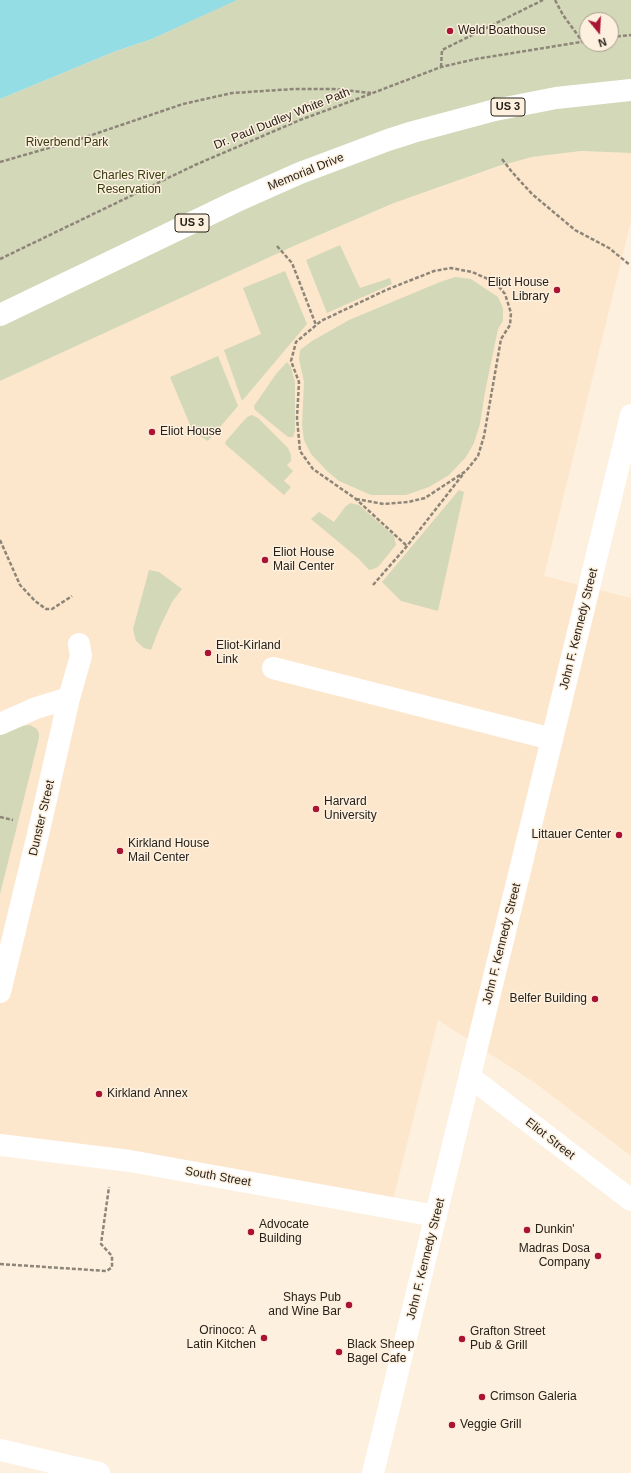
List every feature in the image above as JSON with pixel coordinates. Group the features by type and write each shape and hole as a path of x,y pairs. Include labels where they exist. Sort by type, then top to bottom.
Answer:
{"main road":[{"name":"Memorial Drive","path":"0,315 237,201 300,174 388,140 495,110 556,98 631,90"},
{"name":"John F. Kennedy Street","path":"373,1473 631,415"},
{"name":"Dunster Street","path":"0,992 69,698 81,656 79,644"},
{"path":"273,668 552,739"},
{"path":"0,724 31,710 69,698"},
{"name":"Eliot Street","path":"470,1077 631,1200"},
{"name":"South Street","path":"0,1145 130,1161 436,1216"},
{"path":"0,1450 99,1473"}],"path":[{"path":"441,67 442,50 543,0"},
{"path":"555,0 563,15 579,37"},
{"path":"619,36 631,35"},
{"name":"Dr. Paul Dudley White Path","path":"0,259 195,165 300,120 371,93 441,67 476,59 579,42"},
{"path":"0,162 80,138 183,104 232,93 295,89 334,89 371,93"},
{"path":"502,159 532,194 576,230 609,248 630,265"},
{"path":"277,246 292,263 316,325"},
{"path":"373,584 407,546 478,456 484,436 501,339 510,325 511,313 505,294 495,282 472,272 458,269 451,268 434,271 386,290 321,321 296,342 291,361 299,382 297,418 300,451 313,469 356,499 407,546"},
{"path":"356,499 384,504 408,502 425,498 466,471"},
{"path":"0,540 20,585 35,601 46,609 52,609 72,596"},
{"path":"0,817 18,821"},
{"path":"0,1264 107,1271 112,1267 112,1256 101,1244 110,1184"}],"shaded area":[{"name":"Harvard University","path":"581,151 631,153 631,221 544,576 631,598 631,1156 535,1083 438,1020 393,1200 0,1134 0,381 296,245 394,203 515,161 532,157"}],"green space":[{"name":"Charles River Reservation","path":"236,0 631,0 631,153 581,151 532,157 499,166 394,203 296,245 0,381 0,99 116,51 152,39"},
{"path":"340,245 360,288 390,278 392,284 327,313 306,260"},
{"path":"285,271 307,324 242,401 224,350 261,334 243,288"},
{"path":"455,277 471,279 498,297 503,308 503,321 498,329 480,424 474,443 466,457 449,475 429,487 406,495 371,495 339,481 311,454 304,440 302,425 304,382 299,359 300,350 312,341 349,320"},
{"path":"218,356 238,406 208,441 193,432 170,377"},
{"path":"287,362 291,367 295,383 295,431 293,437 288,437 255,410 254,406 276,374"},
{"path":"252,415 258,418 288,448 291,455 291,461 287,465 293,471 284,481 291,487 284,495 225,444 247,417"},
{"path":"459,490 464,492 438,611 401,601 382,582"},
{"path":"350,503 359,505 394,536 396,545 378,567 373,569 369,570 359,559 311,519 319,512 334,522 345,507"},
{"path":"149,570 159,572 182,589 172,602 151,650 144,648 136,641 133,629"},
{"path":"30,725 37,729 39,738 0,894 0,733"}],"water":[{"path":"0,0 237,0 152,39 116,51 0,99"}],"place":[{"name":"Weld Boathouse","path":"450,31"},
{"name":"Eliot House Library","path":"557,290"},
{"name":"Eliot House","path":"152,432"},
{"name":"Eliot House Mail Center","path":"265,560"},
{"name":"Eliot-Kirland Link","path":"208,653"},
{"name":"Harvard University","path":"316,809"},
{"name":"Littauer Center","path":"619,835"},
{"name":"Kirkland House Mail Center","path":"120,851"},
{"name":"Belfer Building","path":"595,999"},
{"name":"Kirkland Annex","path":"99,1094"},
{"name":"Dunkin'","path":"527,1230"},
{"name":"Advocate Building","path":"251,1232"},
{"name":"Madras Dosa Company","path":"598,1256"},
{"name":"Shays Pub and Wine Bar","path":"349,1305"},
{"name":"Orinoco: A Latin Kitchen","path":"264,1338"},
{"name":"Grafton Street Pub & Grill","path":"462,1339"},
{"name":"Black Sheep Bagel Cafe","path":"339,1352"},
{"name":"Crimson Galeria","path":"482,1397"},
{"name":"Veggie Grill","path":"452,1425"}],"park label":[{"name":"Riverbend Park","path":"67,143"}]}
